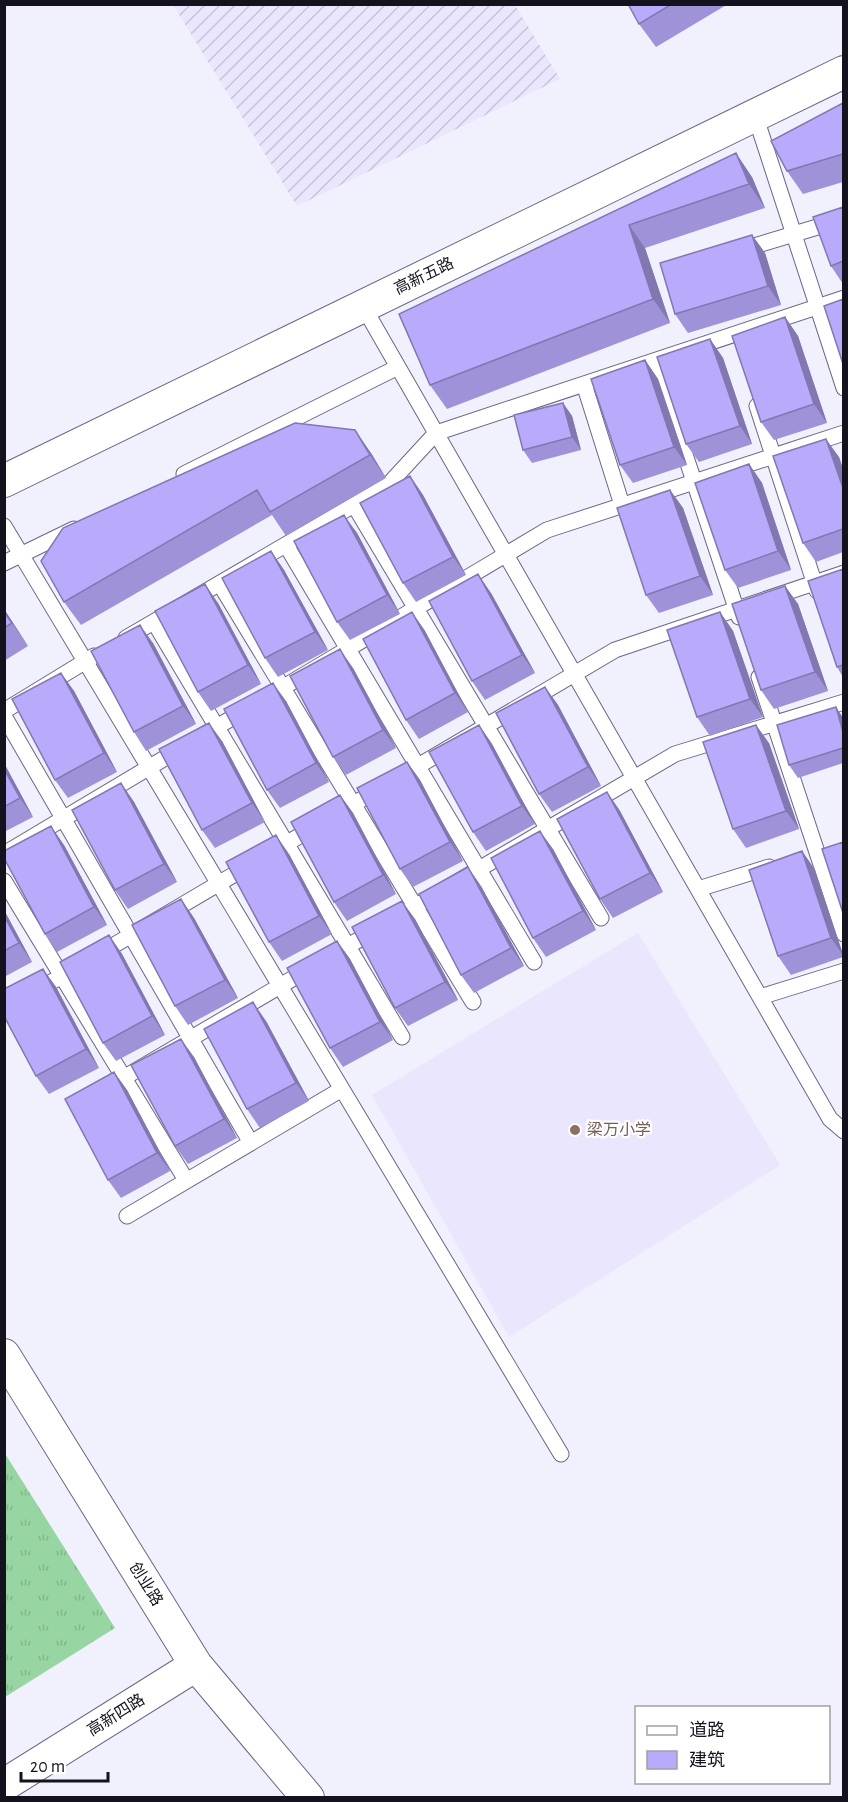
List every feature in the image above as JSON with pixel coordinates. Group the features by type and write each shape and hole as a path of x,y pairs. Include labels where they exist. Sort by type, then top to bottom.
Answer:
{"street":[{"name":"高新五路","path":"4,481 843,72"},
{"name":"创业路","path":"4,1355 196,1665 308,1797"},
{"name":"高新四路","path":"4,1785 196,1665"}],"lane":[{"path":"755,115 843,388"},
{"path":"731,254 843,219"},
{"path":"4,711 85,661 388,485 436,433 654,361 735,340 843,298"},
{"path":"363,306 830,1119 843,1131"},
{"path":"654,361 744,632"},
{"path":"168,482 398,367"},
{"path":"584,384 622,505"},
{"path":"751,390 822,606"},
{"path":"4,855 547,530 843,433"},
{"path":"354,505 601,918"},
{"path":"4,563 85,524"},
{"path":"4,526 561,1454"},
{"path":"286,545 534,962"},
{"path":"4,1010 615,650 843,573"},
{"path":"219,584 473,1002"},
{"path":"154,622 402,1037"},
{"path":"755,666 774,723 811,853 843,934"},
{"path":"89,1098 675,754 843,702"},
{"path":"4,716 251,1143"},
{"path":"811,853 834,846"},
{"path":"698,890 784,862"},
{"path":"4,881 186,1180"},
{"path":"760,997 843,971"},
{"path":"127,1216 342,1089"}],"shaded area":[{"path":"173,5 515,5 560,79 297,206"},
{"name":"梁万小学","path":"638,933 780,1165 509,1337 372,1095"}],"green space":[{"path":"4,1452 115,1628 5,1697 4,1697"}],"building":[{"path":"628,4 672,4 639,24"},
{"path":"843,103 843,154 787,171 771,141"},
{"path":"736,153 749,184 629,225 653,299 430,385 399,314"},
{"path":"843,207 843,261 831,266 813,217"},
{"path":"752,235 768,286 675,314 660,263"},
{"path":"843,299 843,364 824,306"},
{"path":"785,317 814,404 761,422 732,336"},
{"path":"710,339 740,426 686,444 657,357"},
{"path":"645,360 674,447 620,465 591,379"},
{"path":"563,403 572,437 523,450 514,415"},
{"path":"295,423 355,430 370,455 270,512 257,490 64,602 41,561 63,528"},
{"path":"826,439 843,488 843,529 803,543 773,456"},
{"path":"749,464 778,551 725,570 695,483"},
{"path":"410,476 453,557 403,583 360,503"},
{"path":"670,490 700,576 646,595 617,508"},
{"path":"344,515 387,595 337,622 294,541"},
{"path":"271,551 315,632 265,658 222,578"},
{"path":"843,569 843,665 837,667 808,581"},
{"path":"478,574 522,655 472,681 429,601"},
{"path":"205,584 248,665 198,692 155,611"},
{"path":"785,586 815,672 761,690 732,604"},
{"path":"4,612 12,623 4,628"},
{"path":"412,612 455,693 406,720 363,639"},
{"path":"720,612 750,699 697,717 667,630"},
{"path":"140,625 183,706 134,732 91,651"},
{"path":"340,649 383,730 333,757 290,676"},
{"path":"61,673 104,753 55,780 12,699"},
{"path":"273,683 316,763 267,790 224,709"},
{"path":"545,687 588,767 539,794 496,713"},
{"path":"836,707 843,732 843,748 789,765 777,725"},
{"path":"209,723 252,803 202,830 159,749"},
{"path":"479,725 522,806 473,832 429,752"},
{"path":"756,725 786,811 733,829 703,742"},
{"path":"407,762 450,842 400,869 357,788"},
{"path":"4,769 20,798 4,807"},
{"path":"121,783 164,864 115,890 72,810"},
{"path":"607,792 650,873 600,899 557,819"},
{"path":"340,795 383,875 334,902 291,822"},
{"path":"51,826 94,907 45,934 4,858 4,851"},
{"path":"540,831 583,911 533,938 491,858"},
{"path":"276,835 319,916 269,942 226,862"},
{"path":"843,842 843,913 822,849"},
{"path":"802,851 831,938 778,956 749,870"},
{"path":"468,867 511,948 461,975 419,894"},
{"path":"181,899 225,980 175,1006 132,925"},
{"path":"402,901 445,982 395,1008 352,927"},
{"path":"4,916 19,943 4,951"},
{"path":"109,935 152,1016 103,1043 60,962"},
{"path":"337,941 380,1022 330,1048 287,968"},
{"path":"43,969 86,1049 36,1076 4,1016 4,989"},
{"path":"253,1002 296,1083 247,1109 204,1029"},
{"path":"181,1039 224,1119 175,1146 131,1065"},
{"path":"114,1072 157,1153 108,1180 65,1099"}],"place":[{"name":"梁万小学","path":"575,1130"}]}
